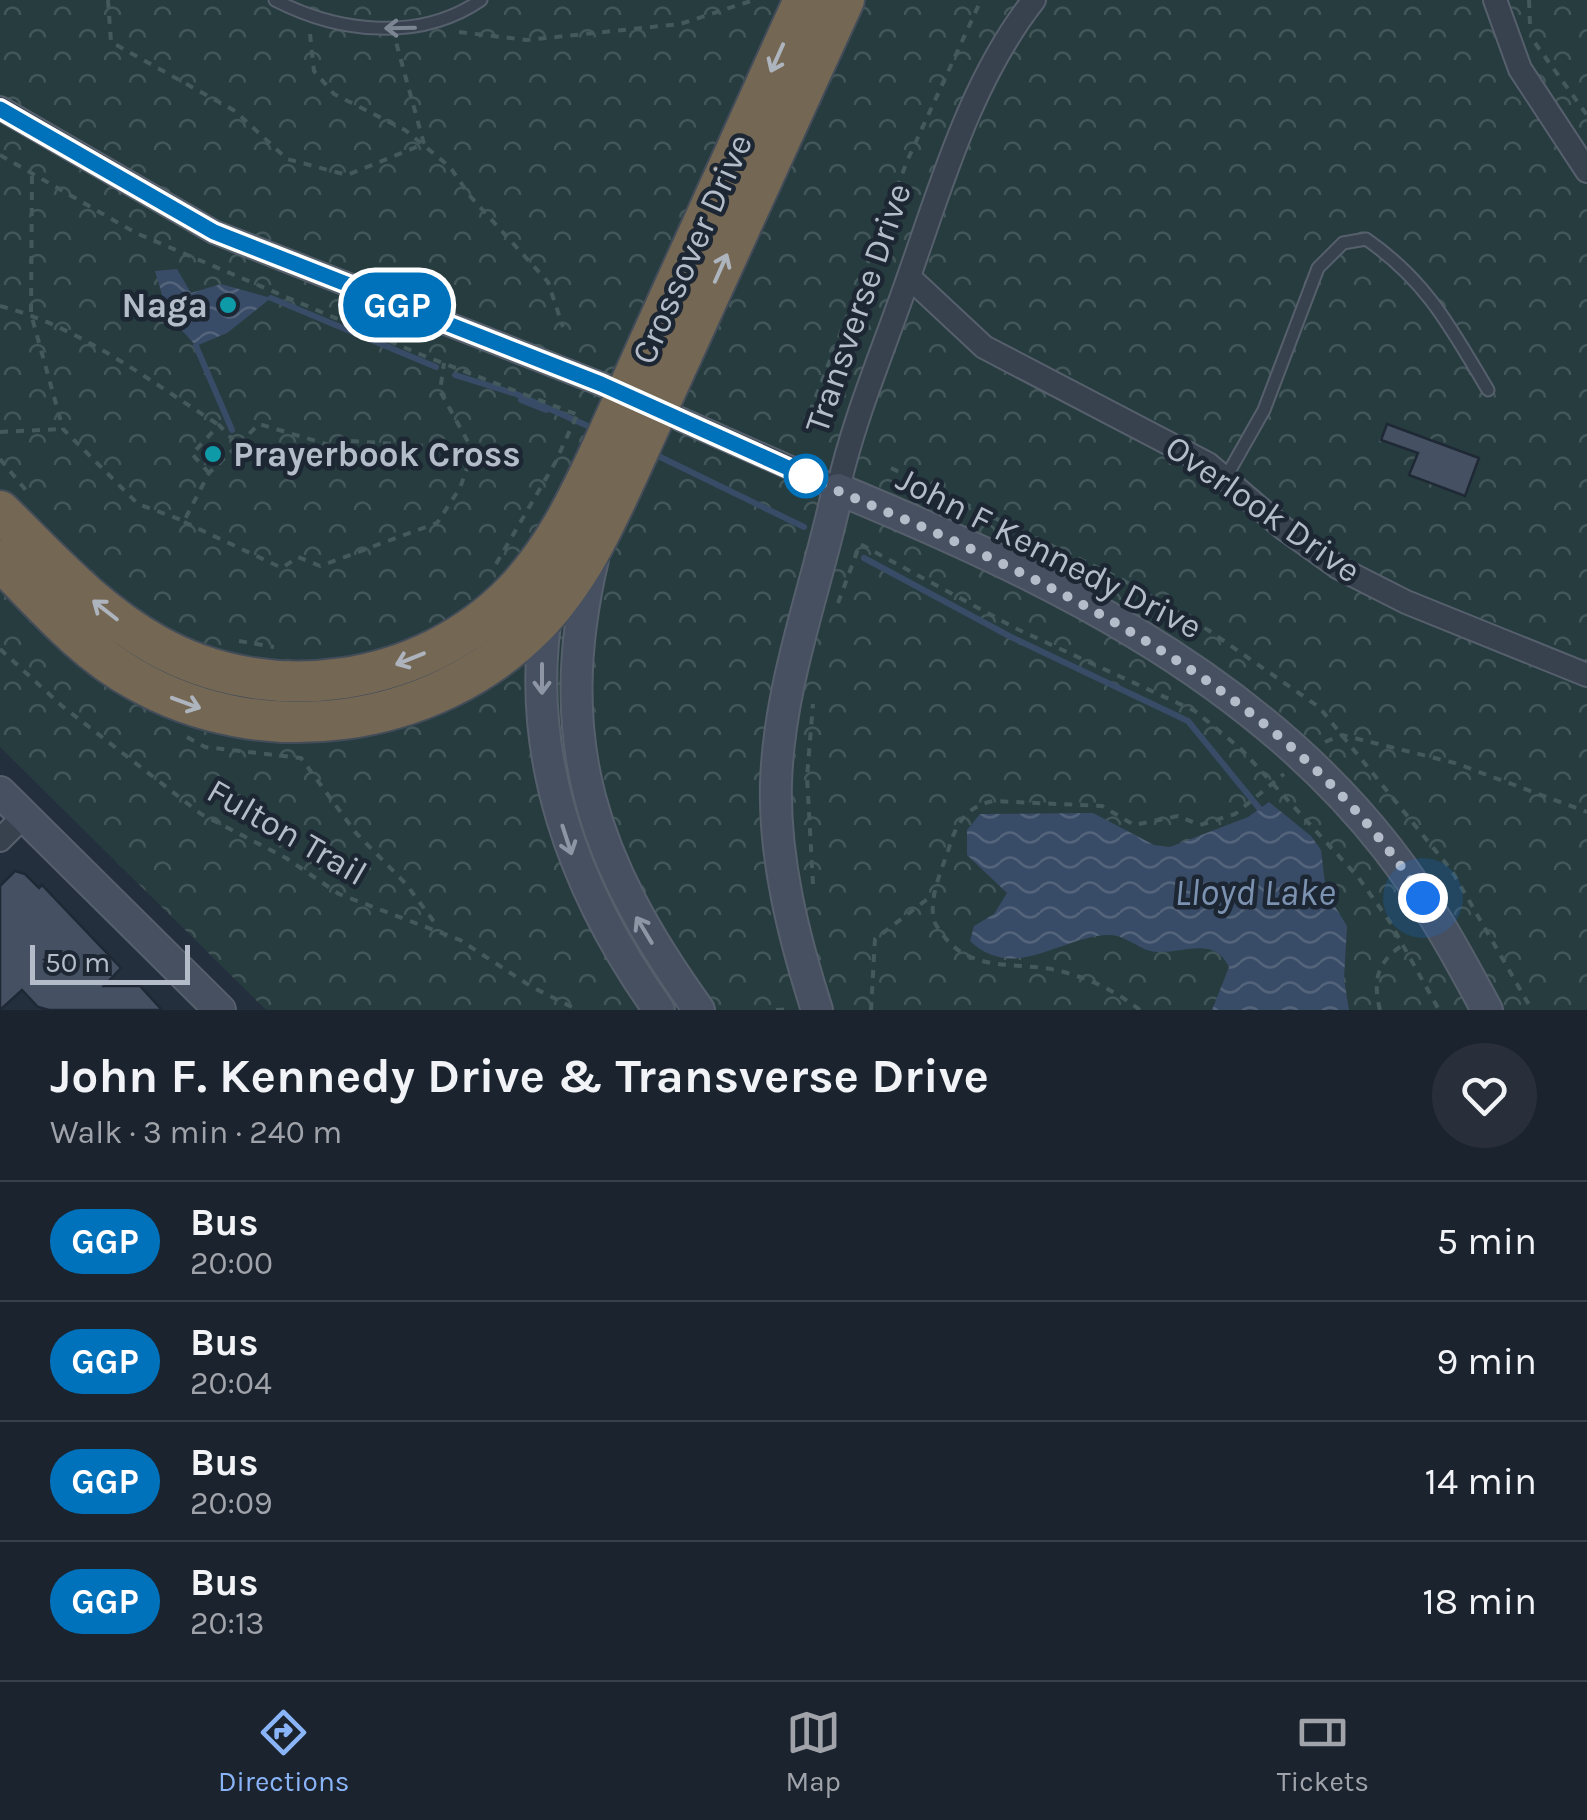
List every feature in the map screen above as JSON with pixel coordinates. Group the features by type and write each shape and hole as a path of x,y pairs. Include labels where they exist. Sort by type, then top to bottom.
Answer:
{"highway":[{"name":"Crossover Drive","path":"665,350 804,0"},
{"name":"Crossover Drive","path":"0,560 96,653 136,681 204,709 282,722 363,716 437,693 504,653 547,612 586,522 609,445 665,350 844,0"},
{"path":"19,508 82,591 156,645 195,664 236,675 308,682 378,672 462,634 586,522"}],"street":[{"name":"Transverse Drive","path":"817,1010 790,909 776,783 789,685 838,490 909,277 980,91 1008,35 1034,0"},
{"path":"1495,0 1520,69 1587,171"},
{"path":"0,108 145,196 228,238 601,384 838,490"},
{"name":"Overlook Drive","path":"909,277 964,331 1004,360 1135,424 1226,478 1283,528 1354,576 1406,602 1587,675"},
{"name":"John F Kennedy Drive","path":"838,490 1016,570 1148,642 1232,695 1299,752 1356,812 1412,881 1488,1010"},
{"name":"Crossover Drive","path":"586,522 586,591 576,672 579,741 588,790 600,836 628,901 700,1010"},
{"path":"547,612 544,721 561,822 578,872 610,937 659,1010"},
{"path":"0,792 220,1010"},
{"path":"0,840 24,816"}],"lane":[{"path":"275,0 312,22 393,29 437,24 480,0"},
{"path":"1226,478 1264,410 1318,268 1343,244 1366,239 1404,265 1433,298 1488,390"}],"path":[{"path":"108,0 112,42 235,111 288,159 346,175 424,144"},
{"path":"448,32 527,40 680,24 754,0"},
{"path":"804,426 908,158 981,0"},
{"path":"1529,0 1530,36 1587,115"},
{"path":"312,22 314,70 334,94 424,144 450,166 470,196 548,282 563,327"},
{"path":"393,29 424,144"},
{"path":"0,155 136,233 200,262 577,415 609,445"},
{"path":"32,176 31,314 62,429 138,504 184,521 282,568 298,557 320,566 437,524 460,488 472,450 440,391 444,363"},
{"path":"200,262 206,250"},
{"path":"0,306 31,314 127,366 219,425 238,445"},
{"path":"490,578 510,533 555,463 577,415"},
{"path":"184,521 209,473 259,424 356,452 352,442 472,450"},
{"path":"209,473 192,454 219,425"},
{"path":"0,432 62,429"},
{"path":"0,459 19,508"},
{"path":"892,468 1055,544 1208,630 1318,707 1452,871 1532,1010"},
{"path":"836,608 860,544 1018,629 1195,711 1242,749 1358,878 1403,945 1439,1010"},
{"path":"231,640 282,648"},
{"name":"Fulton Trail","path":"0,649 62,706 201,814 286,858 339,894 376,912 441,931 532,988 578,1010"},
{"path":"813,698 806,776 813,895"},
{"path":"172,728 205,747 300,758 356,833 406,884 441,931"},
{"path":"1342,735 1455,763 1587,812"},
{"path":"1140,1010 1117,993 1059,970 966,958 932,920 934,894 962,818 978,804 1102,806 1134,825 1178,816 1200,825 1235,814 1275,785 1299,752"},
{"path":"872,1010 875,939 934,894"},
{"path":"1380,1010 1374,978 1386,957 1403,945"},
{"path":"776,1010 797,1009"}],"green space":[{"path":"0,0 1587,0 1587,1010 266,1010 0,747"}],"water":[{"path":"177,269 191,293 221,284 271,298 227,333 196,346 168,315 155,271"},
{"name":"Lloyd Lake","path":"1269,802 1311,836 1321,850 1326,892 1347,926 1344,979 1349,1010 1212,1010 1229,967 1208,949 1153,952 1109,935 1021,958 1004,958 987,953 970,941 974,926 994,914 1007,893 967,855 967,830 980,814 1093,813 1154,845 1170,847 1248,817"}],"building":[{"path":"1387,424 1479,458 1465,496 1409,475 1418,453 1381,440"},
{"path":"15,871 25,874 39,888 42,885 121,968 104,986 140,986 162,1010 49,1010 38,1007 22,990 0,1010 0,886"}],"waterway":[{"path":"271,298 436,367"},
{"path":"196,346 232,430"},
{"path":"455,375 516,394 597,430"},
{"path":"521,400 546,410"},
{"path":"650,452 804,527"},
{"path":"864,558 1011,637 1188,721 1259,808"}],"bus line":[{"name":"GGP","path":"0,109 122,183 214,232 601,384 806,476"}],"place":[{"name":"Naga","path":"228,305"},
{"name":"Prayerbook Cross","path":"213,454"}],"route":[{"path":"806,476 1016,570 1194,669 1232,695 1299,752 1385,845 1423,898"}]}
